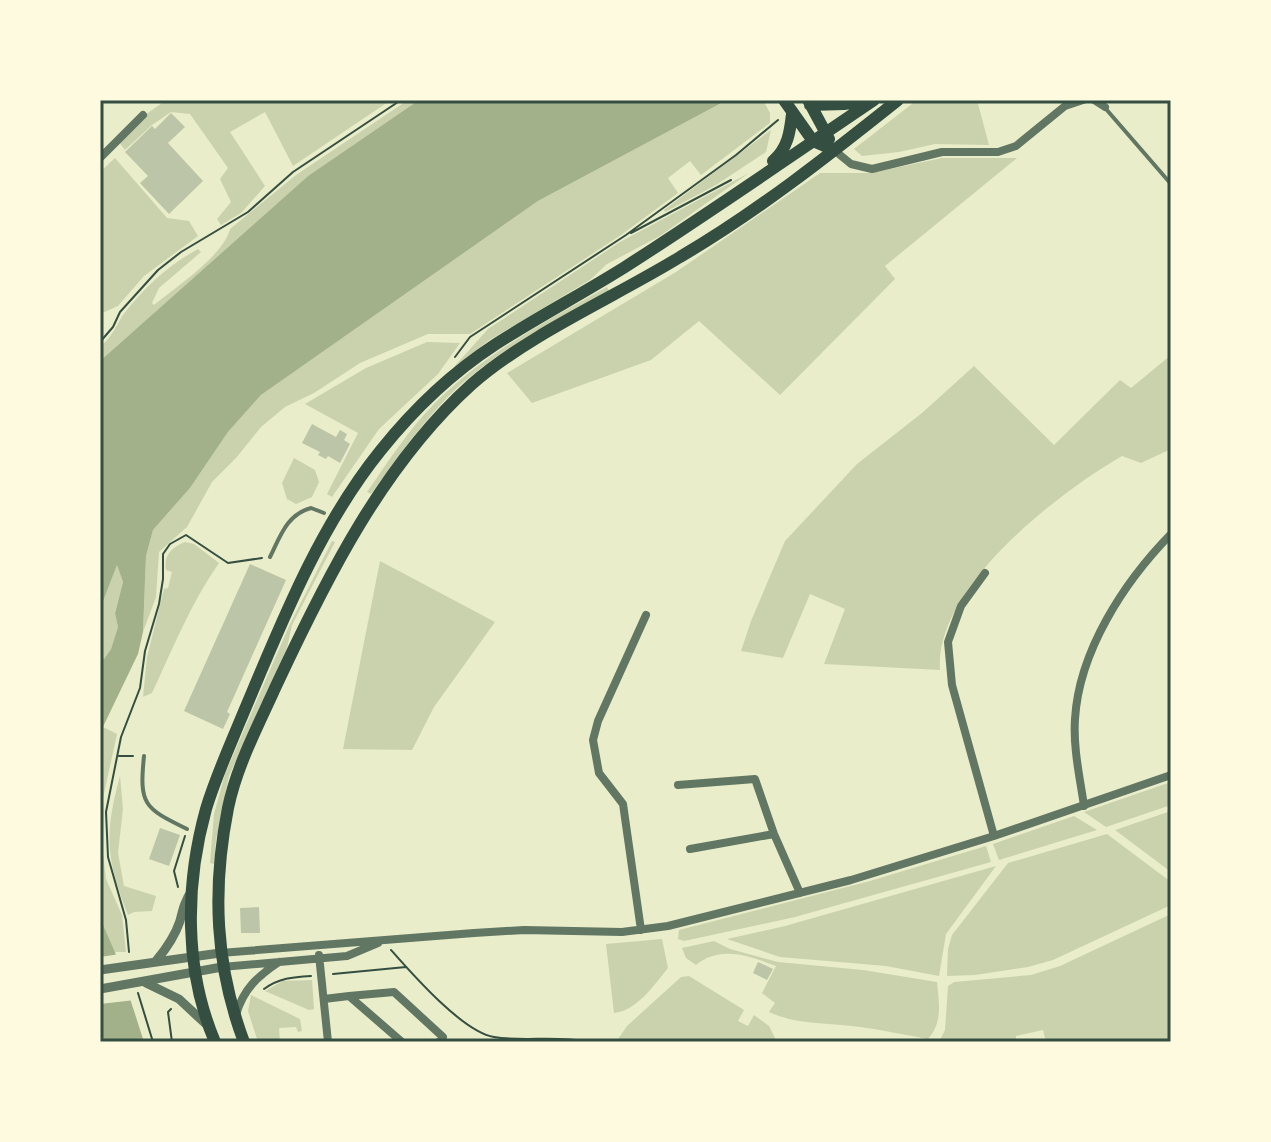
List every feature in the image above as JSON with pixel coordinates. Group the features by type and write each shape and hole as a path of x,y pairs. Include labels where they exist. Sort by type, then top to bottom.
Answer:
{"main road":[{"path":"215,1042 195,972 190,930 201,832 216,781 330,516 380,450 438,390 495,345 621,269 782,153 790,131 784,100"},
{"path":"742,180 813,141 872,100"},
{"path":"809,102 844,104 872,100"},
{"path":"244,1042 235,1019 221,960 220,875 229,805 246,752 318,600 358,529 403,460 441,414 500,361 707,240 834,150 898,100"},
{"path":"809,102 834,150"},
{"path":"787,115 813,141 834,150"},
{"path":"621,269 633,285"},
{"path":"330,516 358,529"},
{"path":"195,872 220,875"}],"street":[{"path":"834,150 851,164 872,169 942,152 998,152 1016,146 1065,106 1083,100"},
{"path":"1094,100 1105,107"},
{"path":"100,158 143,115"},
{"path":"1084,806 1075,721 1086,664 1109,615 1171,534"},
{"path":"985,573 961,606 948,642 952,685 994,836"},
{"path":"641,930 623,804 599,773 593,740 598,721 646,615"},
{"path":"100,989 140,986 195,972 221,960 319,945 524,930 641,930 851,880 994,836 1171,775"},
{"path":"678,785 755,779 774,834 800,893"},
{"path":"690,849 774,834"},
{"path":"156,961 168,946 180,921 183,903 193,890"},
{"path":"100,970 135,962 192,956 280,962 320,959 347,956 382,940"},
{"path":"319,945 328,1042"},
{"path":"235,1019 247,988 280,962"},
{"path":"140,986 179,999 208,1026"},
{"path":"324,999 394,992 443,1037 439,1042"},
{"path":"349,996 402,1042"}],"lane":[{"path":"1105,107 1171,184"},
{"path":"270,557 288,522 296,514 311,508 330,516"},
{"path":"144,756 142,787 145,803 159,815 187,829"}],"path":[{"path":"100,342 139,288 158,270 181,252 248,212 293,172 401,100"},
{"path":"470,337 626,235 787,115"},
{"path":"626,235 742,180"},
{"path":"135,962 105,838 106,812 121,737 140,688 145,651 159,604 163,554 170,544 186,535 228,563 270,557"},
{"path":"118,756 144,756"},
{"path":"174,871 187,829"},
{"path":"382,940 470,1029 496,1037 588,1042"},
{"path":"257,995 275,981 406,967"},
{"path":"140,986 153,1042"},
{"path":"168,1012 172,1042"}],"shaded area":[{"path":"160,100 391,100 293,166 265,112 230,132 265,186 241,213 221,225 217,219 231,202 220,179 228,168 190,114 171,112 125,150 119,142 145,115 162,103"},
{"path":"408,100 419,100 308,176 100,361 100,347 126,311 159,276 198,249 201,252 159,288 152,303 154,305 209,260 230,229 296,175"},
{"path":"419,100 727,100 538,201 261,395 228,432 190,488 153,530 146,556 143,632 138,654 100,733 100,654 104,659 111,649 118,627 115,613 123,582 117,565 100,609 100,361 308,176"},
{"path":"727,100 763,100 770,113 770,123 701,175 690,161 668,178 678,193 621,235 470,334 428,334 360,363 314,393 285,407 261,427 212,482 187,527 159,552 156,597 143,632 146,556 153,530 190,488 228,432 261,395 538,201"},
{"path":"917,100 977,100 989,145 935,144 862,156 854,149"},
{"path":"771,130 766,152 716,185 665,212 664,210"},
{"path":"115,158 167,218 189,221 198,236 144,276 118,306 100,314 100,172"},
{"path":"942,158 1017,158 885,266 895,279 780,395 699,321 651,360 532,403 507,373 676,272 820,173 871,173"},
{"path":"749,173 660,236 607,264 590,280 488,341 453,368 488,329 620,242"},
{"path":"607,287 609,291 511,347 474,373 422,425 371,494 367,492 416,424 453,386 516,340"},
{"path":"427,342 460,343 438,374 379,429 332,497 327,494 358,433 305,404 366,368"},
{"path":"1171,355 1171,449 1141,463 1122,456 1066,494 1005,546 978,576 957,607 943,639 940,670 824,664 845,609 810,594 783,658 741,651 785,541 857,464 922,413 974,366 1054,445 1120,380 1131,388"},
{"path":"294,458 315,470 319,482 312,497 296,504 287,499 282,483"},
{"path":"332,541 335,542 292,625 287,648 229,776 214,864 210,863 214,814 225,774 289,626"},
{"path":"185,542 194,544 219,563 191,610 152,693 143,697 147,657 164,589 168,588 172,572 166,570 167,556 172,549"},
{"path":"380,561 495,622 434,707 412,750 343,749"},
{"path":"117,564 123,582 115,612 118,627 111,649 104,659 100,654 100,609"},
{"path":"103,727 117,734 100,812 100,733"},
{"path":"120,776 123,809 118,853 124,886 156,896 152,911 128,915 115,878 110,846 111,815"},
{"path":"1171,782 1171,805 1106,827 1084,812"},
{"path":"1171,811 1171,872 1115,830"},
{"path":"1074,816 1097,830 999,860 993,844"},
{"path":"100,828 106,879 122,915 126,952 115,952 100,918"},
{"path":"1107,834 1171,882 1171,905 1053,960 975,975 947,976 952,935 1008,863"},
{"path":"986,846 991,862 795,917 684,941 678,939 679,930 870,881"},
{"path":"996,866 946,934 939,976 886,966 780,957 727,939 785,926"},
{"path":"1171,914 1171,1042 1046,1042 1043,1030 1016,1036 1016,1042 940,1040 945,1030 948,986 954,982 1031,975 1060,966"},
{"path":"100,918 115,952 144,1042 100,1042"},
{"path":"662,939 668,968 638,1002 614,1013 606,944"},
{"path":"714,941 730,949 778,962 863,970 937,982 939,1012 936,1026 928,1039 860,1027 803,1022 769,1012 775,1003 762,993 776,966 735,954 715,955 696,965 686,958 682,948"},
{"path":"689,976 744,1010 738,1021 748,1026 754,1015 769,1026 777,1042 616,1042 627,1026 681,977"},
{"path":"312,980 314,1009 309,1010 265,991 283,981"},
{"path":"251,995 300,1019 302,1031 298,1032 296,1027 279,1028 280,1042 258,1042 248,1011"}],"pier":[{"path":"120,954 135,1000 100,1004 100,957"}],"building":[{"path":"171,113 185,127 168,143 203,181 169,214 140,183 148,176 125,152"},
{"path":"312,424 336,437 340,430 347,434 344,440 350,444 340,463 328,456 326,459 318,455 320,452 302,443"},
{"path":"250,564 286,580 227,712 230,714 223,729 184,711"},
{"path":"160,828 180,835 169,866 149,859"},
{"path":"259,907 260,933 241,933 240,908"},
{"path":"758,962 773,969 767,980 753,973"}]}
